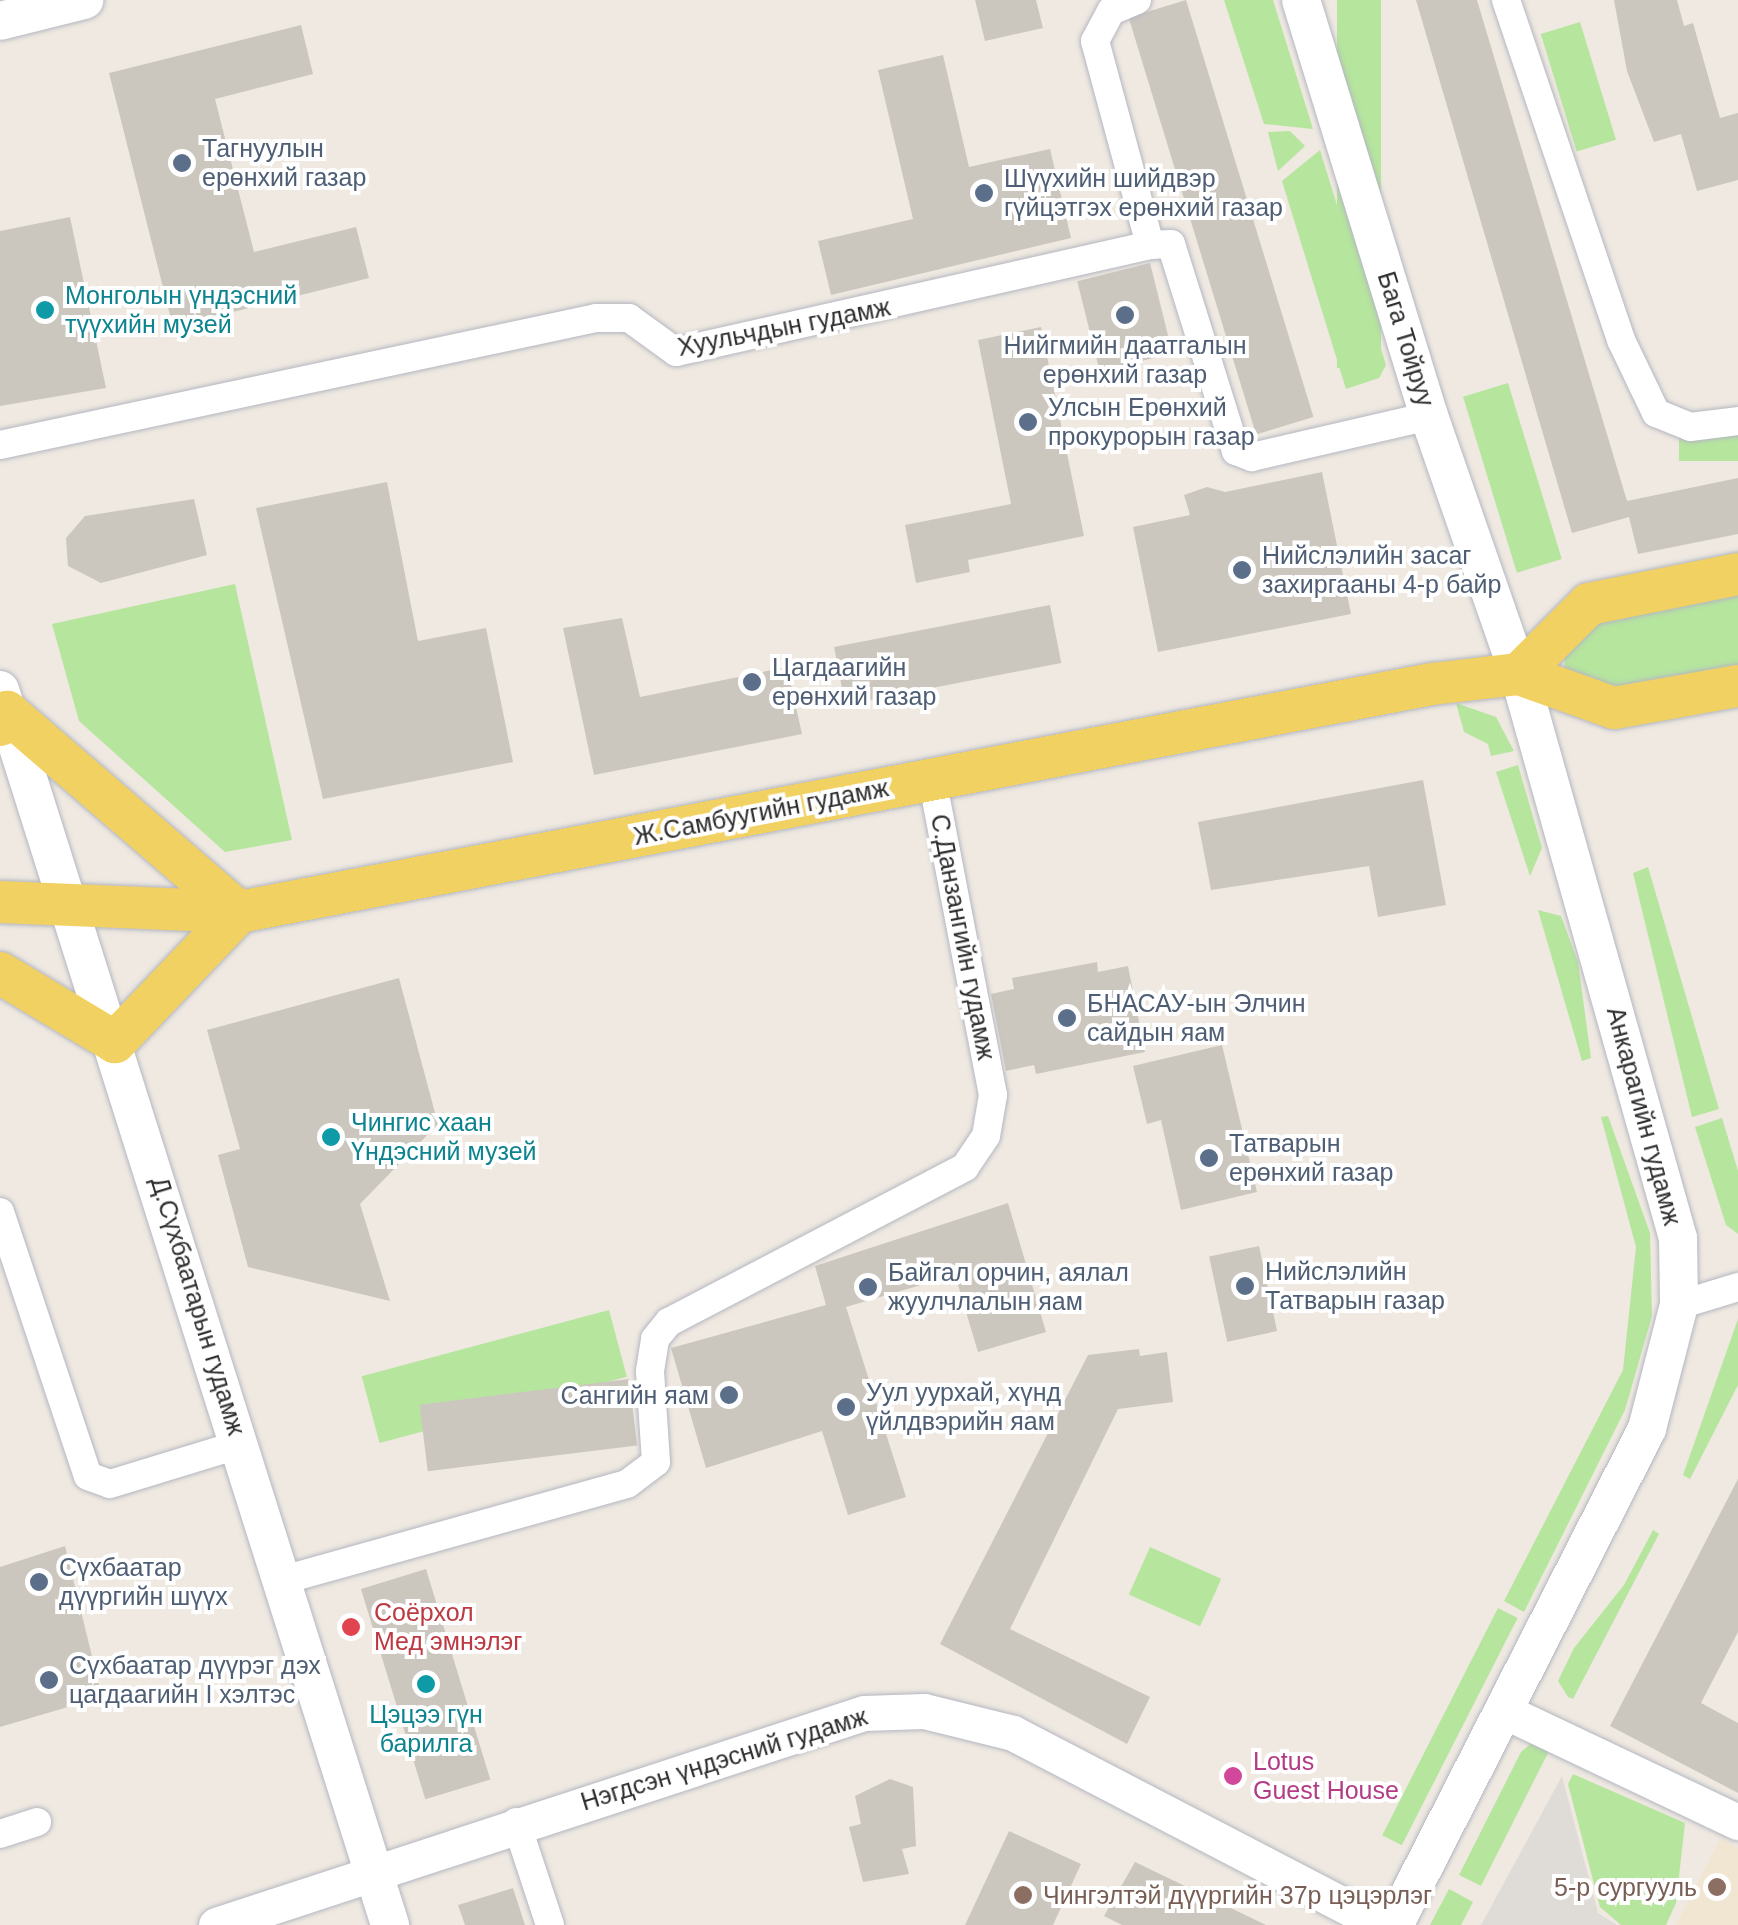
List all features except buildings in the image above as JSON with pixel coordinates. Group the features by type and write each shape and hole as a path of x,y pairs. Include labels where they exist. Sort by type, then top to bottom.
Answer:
{"main road":[{"name":"Бага Тойруу","path":"1301,0 1429,416 1519,674"},
{"path":"0,21 72,1"},
{"path":"1519,674 1589,604 1738,574"},
{"name":"Ж.Самбуугийн гудамж","path":"0,902 238,912 1432,684 1519,674 1614,708 1738,686"},
{"name":"Анкарагийн гудамж","path":"1394,1925 1647,1429 1680,1306 1678,1238 1519,674"},
{"path":"0,973 115,1042 238,912 2,709"},
{"name":"Д.Сүхбаатарын гудамж","path":"2,709 115,1042 390,1925"}],"street":[{"path":"1136,0 1111,10 1095,41 1150,245 1171,244 1236,450 1252,457 1429,416"},
{"path":"1506,0 1621,340 1656,412 1690,427 1738,420"},
{"name":"Хуульчдын гудамж","path":"0,445 596,318 629,318 676,352 1150,245"},
{"name":"С.Данзангийн гудамж","path":"283,1580 440,1530 627,1484 656,1462 650,1371 655,1340 669,1322 966,1166 986,1136 993,1095 932,778"},
{"path":"0,1212 88,1476 110,1484 241,1444"},
{"path":"1680,1306 1738,1287"},
{"path":"1504,1710 1738,1822"},
{"name":"Нэгдсэн үндэсний гудамж","path":"216,1925 516,1822 864,1714 924,1711 1014,1733 1382,1925"},
{"path":"0,1834 37,1822"},
{"path":"516,1822 550,1925"}],"shaded area":[{"path":"1562,1776 1598,1913 1617,1925 1481,1925"},
{"name":"5-р сургууль","path":"1720,1839 1738,1848 1738,1925 1676,1925"}],"green space":[{"path":"1224,0 1273,0 1313,129 1264,124"},
{"path":"1337,0 1381,0 1381,368 1337,368"},
{"path":"1580,22 1616,140 1577,152 1541,34"},
{"path":"1290,131 1305,146 1278,171 1268,132"},
{"path":"1320,150 1386,365 1379,378 1346,389 1282,181"},
{"path":"1508,383 1562,559 1517,573 1463,397"},
{"path":"1679,429 1738,429 1738,461 1679,461"},
{"path":"235,584 292,840 225,852 79,721 52,624"},
{"path":"1738,594 1738,671 1614,695 1565,669 1564,655 1587,624"},
{"path":"1456,703 1496,717 1514,751 1491,756 1488,744 1464,732"},
{"path":"1518,765 1542,848 1530,876 1496,772"},
{"path":"1648,867 1719,1109 1692,1117 1633,873"},
{"path":"1538,910 1561,916 1578,962 1591,1058 1582,1061"},
{"path":"1608,1116 1650,1233 1652,1316 1625,1410 1524,1612 1504,1601 1623,1370 1636,1247 1601,1117"},
{"path":"1722,1118 1738,1171 1738,1234 1726,1225 1695,1127"},
{"path":"609,1310 627,1377 380,1443 362,1376"},
{"path":"1738,1319 1738,1385 1690,1479 1683,1475"},
{"path":"1653,1530 1659,1534 1573,1699 1568,1697 1558,1681 1574,1648 1624,1585"},
{"path":"1150,1547 1221,1579 1200,1626 1129,1595"},
{"path":"1498,1608 1518,1618 1402,1845 1382,1835"},
{"path":"1555,1739 1481,1886 1459,1875 1521,1752 1535,1740"},
{"path":"1573,1774 1685,1823 1676,1903 1666,1925 1621,1925 1600,1907 1568,1784"},
{"path":"1449,1889 1473,1902 1461,1925 1430,1925"}],"place":[{"name":"Тагнуулын ерөнхий газар","path":"182,163"},
{"name":"Шүүхийн шийдвэр гүйцэтгэх ерөнхий газар","path":"984,193"},
{"name":"Монголын үндэсний түүхийн музей","path":"45,310"},
{"name":"Нийгмийн даатгалын ерөнхий газар","path":"1125,315"},
{"name":"Улсын Ерөнхий прокурорын газар","path":"1028,422"},
{"name":"Нийслэлийн засаг захиргааны 4-р байр","path":"1242,570"},
{"name":"Цагдаагийн ерөнхий газар","path":"752,682"},
{"name":"БНАСАУ-ын Элчин сайдын яам","path":"1067,1018"},
{"name":"Чингис хаан Үндэсний музей","path":"331,1137"},
{"name":"Татварын ерөнхий газар","path":"1209,1158"},
{"name":"Нийслэлийн Татварын газар","path":"1245,1286"},
{"name":"Байгал орчин, аялал жуулчлалын яам","path":"868,1287"},
{"name":"Сангийн яам","path":"729,1395"},
{"name":"Уул уурхай, хүнд үйлдвэрийн яам","path":"846,1407"},
{"name":"Сүхбаатар дүүргийн шүүх","path":"39,1582"},
{"name":"Соёрхол Мед эмнэлэг","path":"351,1627"},
{"name":"Сүхбаатар дүүрэг дэх цагдаагийн I хэлтэс","path":"49,1680"},
{"name":"Цэцээ гүн барилга","path":"426,1684"},
{"name":"Lotus Guest House","path":"1233,1776"},
{"name":"5-р сургууль","path":"1717,1887"},
{"name":"Чингэлтэй дүүргийн 37р цэцэрлэг","path":"1023,1895"}]}
